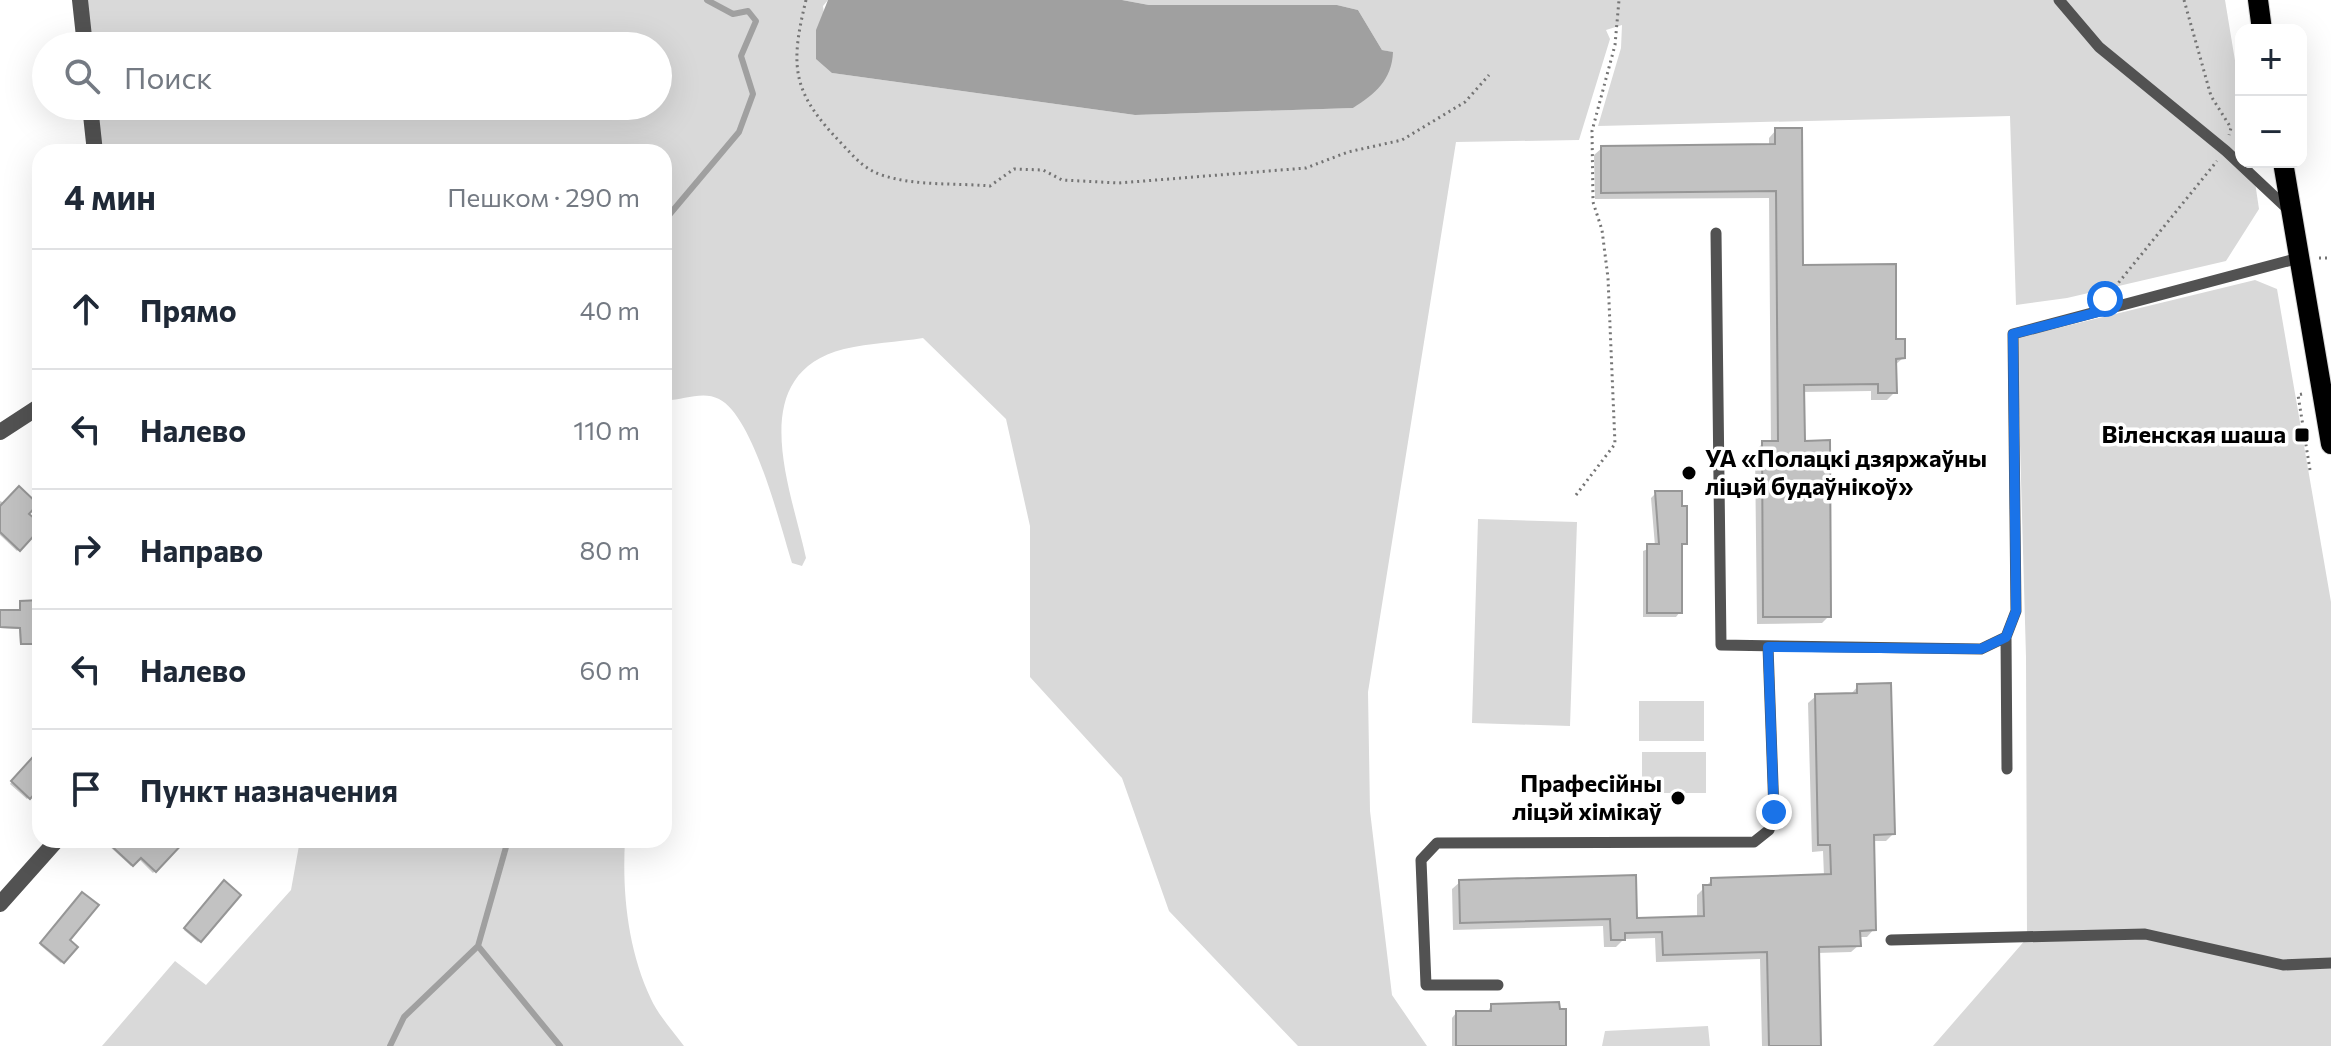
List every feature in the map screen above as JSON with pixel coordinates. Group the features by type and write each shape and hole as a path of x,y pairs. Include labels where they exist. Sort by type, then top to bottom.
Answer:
{"main road":[{"path":"2258,0 2261,24"},
{"path":"2284,168 2331,444"}],"street":[{"path":"80,0 83,32"},
{"path":"92,120 94,144"},
{"path":"0,432 32,411"},
{"path":"0,904 50,848"}],"lane":[{"path":"2059,0 2099,47 2226,151 2291,213"},
{"path":"1716,233 1721,645 1981,649 2006,637"},
{"path":"2007,769 2006,637 2016,611 2013,334 2299,258"},
{"path":"1498,985 1426,985 1421,860 1437,843 1754,842 1769,830 1774,812 1768,647"},
{"path":"1891,940 2145,934 2283,965 2331,963"}],"path":[{"path":"806,0 795,69 799,86 816,117 863,166 887,177 990,186 1014,169 1043,170 1062,180 1119,183 1306,168 1348,152 1402,140 1465,102 1489,75"},
{"path":"1576,495 1615,444 1608,278 1602,230 1593,202 1592,131 1615,45 1619,0"},
{"path":"2102,311 2105,299 2226,151 2231,128 2211,96 2184,0"}],"shaded area":[{"path":"87,0 828,0 823,6 832,73 1135,115 1353,108 1392,52 1382,50 1358,10 1337,5 1149,5 1122,0 2225,0 2235,61 2235,168 2253,168 2259,209 2226,261 2067,298 2016,305 2010,116 1598,126 1621,48 1622,25 1606,30 1610,39 1579,140 1456,142 1368,692 1370,811 1392,995 1427,1046 1298,1046 1169,911 1122,778 1030,677 1030,526 1006,419 923,338 844,349 813,363 793,383 784,408 782,437 791,499 806,558 802,566 792,563 764,474 732,410 712,396 672,400 672,144 100,144 98,120 672,120 672,32 90,32"},
{"path":"828,0 1122,0 1149,5 1337,5 1358,10 1382,50 1393,52 1392,62 1381,85 1353,108 1135,115 832,73 816,59 816,30"},
{"path":"2255,280 2277,289 2331,602 2331,1046 1933,1046 2027,938 2026,657 2017,338"},
{"path":"1478,519 1577,522 1570,726 1472,723"},
{"path":"1639,701 1704,701 1704,741 1639,741"},
{"path":"1642,752 1706,752 1706,793 1642,793"},
{"path":"299,848 625,848 628,921 637,961 654,1005 684,1046 102,1046 175,961 206,985 291,890"},
{"path":"1708,1026 1710,1046 1602,1046 1605,1031"}],"building":[{"path":"1775,128 1802,128 1803,265 1896,264 1896,339 1905,339 1905,358 1896,359 1897,393 1878,393 1878,384 1804,385 1805,441 1830,440 1831,617 1763,617 1762,441 1778,441 1776,191 1601,193 1601,146 1775,144"},
{"path":"19,486 32,498 29,514 32,516 32,538 20,551 0,532 0,506"},
{"path":"1655,491 1682,491 1682,506 1687,506 1687,544 1682,544 1682,613 1647,613 1647,544 1659,544"},
{"path":"32,600 32,644 21,644 20,628 0,627 0,610 20,610 20,601"},
{"path":"1891,683 1895,834 1874,835 1876,930 1860,931 1861,946 1819,947 1821,1046 1769,1046 1767,952 1663,955 1662,932 1625,933 1625,940 1611,940 1610,919 1460,923 1459,880 1636,875 1637,918 1704,916 1703,885 1711,885 1711,878 1831,874 1830,845 1818,845 1815,694 1857,693 1857,684"},
{"path":"32,758 30,799 11,781"},
{"path":"114,848 178,848 156,872 141,858 133,866"},
{"path":"224,880 241,895 201,942 184,928"},
{"path":"82,892 99,905 70,940 78,947 64,963 40,943"},
{"path":"1559,1002 1560,1009 1566,1009 1566,1046 1456,1046 1456,1011 1491,1011 1491,1004"}],"waterway":[{"path":"672,212 739,132 753,94 741,56 756,21 748,11 733,14 707,0"},
{"path":"390,1046 404,1017 478,946 506,848"},
{"path":"478,946 560,1046"}],"place":[{"name":"Віленская шаша","path":"2302,435"},
{"name":"УА «Полацкі дзяржаўны ліцэй будаўнікоў»","path":"1689,473"},
{"name":"Прафесійны ліцэй хімікаў","path":"1678,798"}],"route":[{"path":"1774,812 1768,647 1981,649 2006,637 2016,611 2013,334 2102,311 2105,299"}]}
